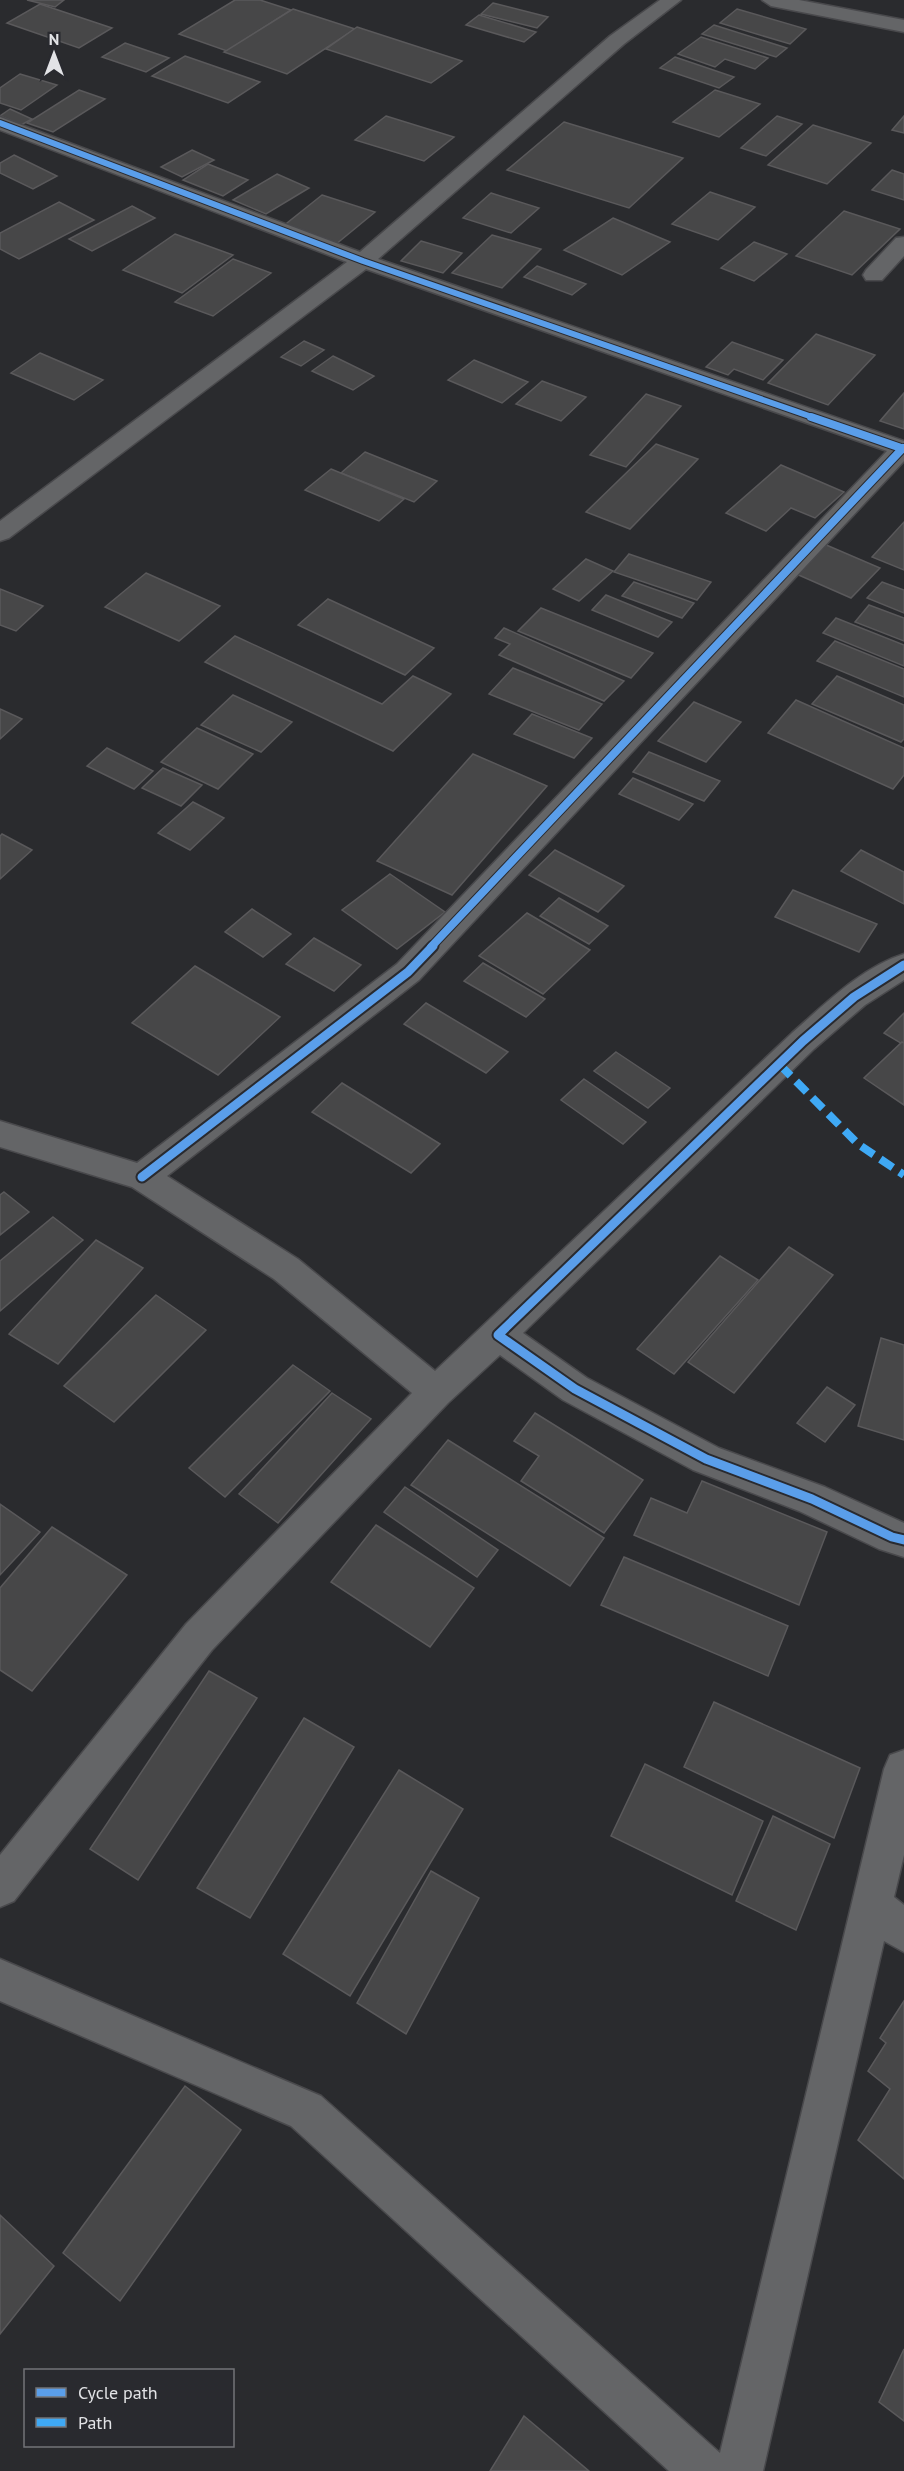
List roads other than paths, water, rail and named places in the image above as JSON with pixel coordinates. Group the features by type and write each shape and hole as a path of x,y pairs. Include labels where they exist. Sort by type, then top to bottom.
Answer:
{"street":[{"path":"0,533 363,261 617,40 672,0"},
{"path":"771,0 904,26"},
{"path":"0,123 363,261 903,449 408,972 142,1177"},
{"path":"874,275 904,243"},
{"path":"0,1887 199,1637 436,1392 803,1041 854,997 904,964"},
{"path":"0,1134 142,1177 286,1269 436,1392"},
{"path":"498,1335 575,1389 706,1460 812,1499 892,1537 904,1540"},
{"path":"739,2471 889,1918 904,1769"},
{"path":"0,1980 306,2111 704,2471"}]}
